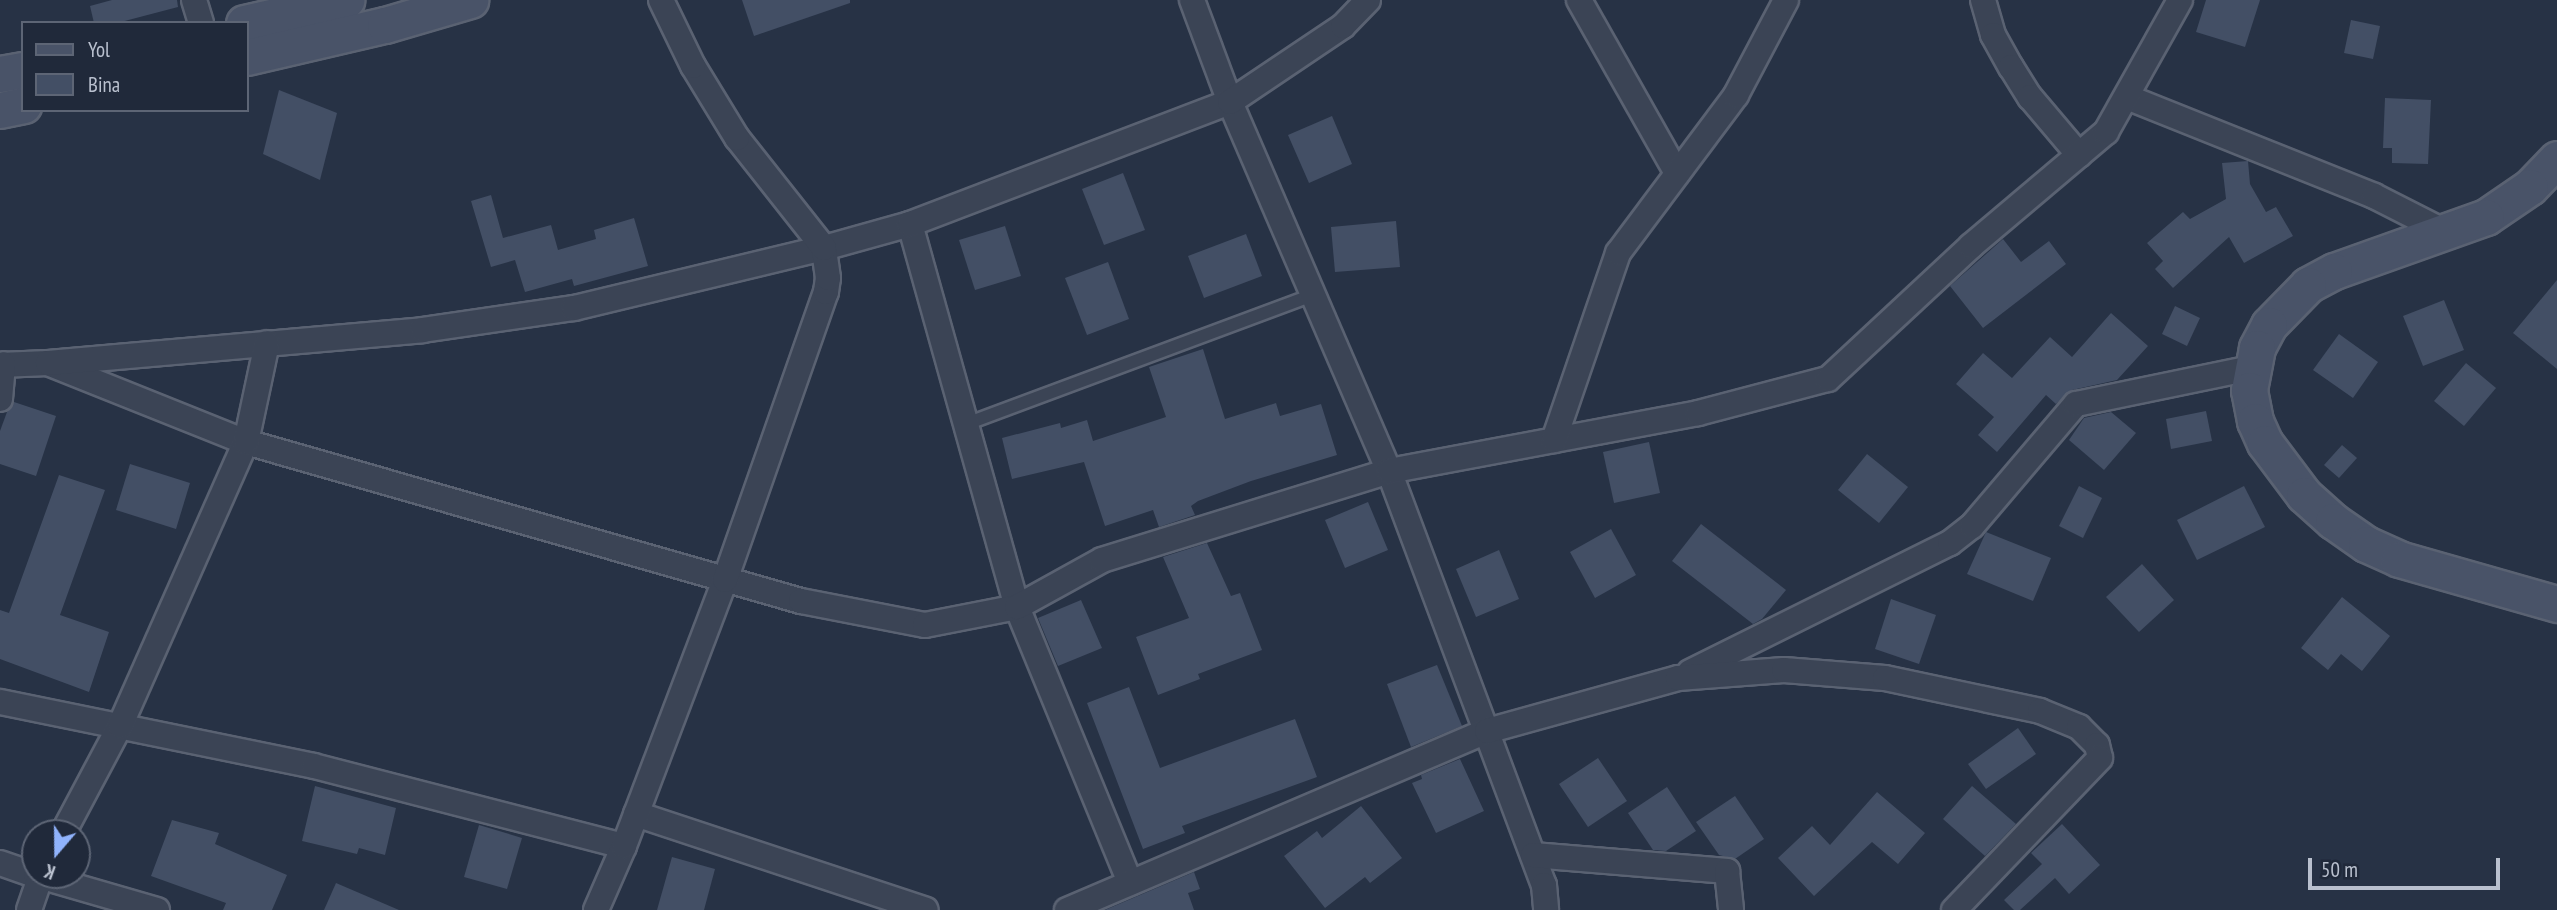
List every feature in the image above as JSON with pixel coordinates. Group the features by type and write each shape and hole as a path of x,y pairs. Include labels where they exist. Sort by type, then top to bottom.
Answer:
{"street":[{"path":"194,0 200,21"},
{"path":"248,22 346,0"},
{"path":"248,57 385,25 470,0"},
{"path":"596,910 624,846 725,580 826,292 827,263 824,248 737,138 693,66 661,0"},
{"path":"1192,0 1230,102 1389,471 1544,885 1546,910"},
{"path":"0,399 1,365 423,330 574,308 824,248 911,224 1230,102 1343,26 1368,0"},
{"path":"1579,0 1677,173"},
{"path":"1554,440 1618,253 1736,95 1786,0"},
{"path":"1983,0 1993,35 2011,66 2031,97 2079,155"},
{"path":"48,363 246,442 801,601 925,625 1017,607 1102,559 1389,471 1698,413 1828,379 1971,246 2106,132 2180,0"},
{"path":"0,74 21,70"},
{"path":"2127,97 2374,197 2447,233"},
{"path":"0,110 21,105"},
{"path":"2557,159 2507,204 2447,233 2334,271 2308,285 2269,325 2251,368 2249,390 2255,421 2265,443 2290,479 2333,521 2366,544 2399,559 2557,604"},
{"path":"911,224 1017,607 1130,883"},
{"path":"71,819 120,726 246,442 267,343"},
{"path":"1067,910 1487,731 1678,678 1950,543 1972,526 2076,404 2251,368"},
{"path":"1678,678 1784,670 1885,678 2040,710 2079,727 2097,745 2100,758 1954,910"},
{"path":"0,702 314,766 624,846"},
{"path":"636,814 926,910"},
{"path":"1533,855 1727,871 1731,910"},
{"path":"0,863 21,870"},
{"path":"29,910 34,889"},
{"path":"86,889 157,910"}],"lane":[{"path":"966,424 1313,295"}],"building":[{"path":"112,0 177,0 178,7 125,21 94,21 90,6"},
{"path":"742,0 850,0 850,3 754,36"},
{"path":"2206,0 2260,0 2245,47 2196,32"},
{"path":"2351,20 2380,26 2373,59 2344,53"},
{"path":"279,90 337,113 320,180 263,154"},
{"path":"2385,98 2431,100 2428,164 2392,163 2392,148 2383,148"},
{"path":"1332,116 1352,164 1309,183 1288,135"},
{"path":"2248,161 2250,184 2266,212 2276,207 2293,236 2244,263 2229,237 2173,288 2155,269 2163,261 2147,243 2183,212 2190,219 2226,199 2222,163"},
{"path":"1123,173 1145,230 1104,245 1082,189"},
{"path":"491,195 503,238 551,225 558,250 596,239 594,230 634,218 648,266 574,286 572,279 525,292 515,260 491,267 471,201"},
{"path":"1396,221 1400,267 1335,272 1331,227"},
{"path":"1005,226 1021,276 975,290 959,240"},
{"path":"1246,234 1262,276 1204,298 1188,256"},
{"path":"2003,239 2021,262 2049,241 2066,264 1983,328 1950,286"},
{"path":"1108,262 1129,319 1087,335 1065,278"},
{"path":"2557,280 2557,369 2513,333"},
{"path":"2444,300 2464,350 2423,366 2403,316"},
{"path":"2175,306 2200,318 2187,346 2162,334"},
{"path":"2111,313 2148,346 2117,380 2072,390 2056,404 2046,395 1997,452 1978,435 1994,417 1956,384 1983,353 2012,378 2050,337 2072,357"},
{"path":"2339,334 2378,362 2353,398 2313,370"},
{"path":"1203,349 1225,419 1276,403 1280,416 1321,404 1337,455 1251,481 1198,501 1191,506 1195,515 1159,527 1153,510 1105,526 1084,462 1012,479 1002,438 1060,423 1061,428 1087,420 1093,441 1166,417 1149,367"},
{"path":"2466,363 2496,388 2464,426 2434,401"},
{"path":"14,402 56,416 36,476 0,464 0,431"},
{"path":"2206,411 2212,441 2171,449 2166,419"},
{"path":"2111,412 2136,433 2104,470 2069,440 2084,418"},
{"path":"1649,442 1660,493 1614,503 1603,452"},
{"path":"2342,445 2357,458 2339,478 2324,465"},
{"path":"1867,454 1908,487 1879,523 1838,490"},
{"path":"130,464 190,483 176,529 116,510"},
{"path":"59,475 105,490 60,615 109,632 89,692 0,659 0,610 9,613"},
{"path":"2079,486 2102,498 2083,538 2059,526"},
{"path":"2244,486 2265,527 2197,560 2177,520"},
{"path":"1368,502 1388,550 1345,568 1325,520"},
{"path":"1701,524 1786,590 1762,619 1753,624 1672,561"},
{"path":"1611,529 1636,575 1595,598 1570,552"},
{"path":"1986,532 2051,558 2033,601 1967,574"},
{"path":"1207,543 1231,596 1240,593 1262,650 1198,674 1200,679 1158,695 1136,637 1189,618 1163,557"},
{"path":"1499,550 1519,599 1476,617 1456,569"},
{"path":"2142,564 2174,600 2139,632 2106,597"},
{"path":"2342,597 2390,636 2362,671 2341,654 2328,670 2301,648"},
{"path":"1891,599 1936,615 1919,664 1875,649"},
{"path":"1081,600 1102,648 1058,666 1038,618"},
{"path":"1437,665 1462,726 1411,747 1387,684"},
{"path":"1129,687 1160,768 1295,719 1317,777 1182,826 1185,833 1143,849 1087,703"},
{"path":"2018,728 2036,754 1986,789 1968,764"},
{"path":"1598,758 1627,801 1588,827 1559,784"},
{"path":"1460,759 1484,811 1436,833 1412,783 1422,779 1421,775"},
{"path":"315,786 396,808 385,855 359,848 357,854 302,841"},
{"path":"1972,786 2016,824 1985,856 1943,819"},
{"path":"1667,787 1696,831 1666,851 1653,850 1628,813"},
{"path":"1877,792 1925,833 1898,864 1872,842 1814,896 1778,858 1812,826 1830,845"},
{"path":"1735,796 1764,839 1735,859 1719,855 1696,822"},
{"path":"1361,806 1402,858 1370,883 1365,877 1325,908 1284,856 1317,831 1322,838"},
{"path":"172,820 219,833 215,844 287,875 272,910 223,910 226,903 151,876"},
{"path":"2062,824 2100,865 2069,894 2055,878 2020,910 2014,910 2004,900 2042,864 2031,853"},
{"path":"479,825 522,838 507,889 464,877"},
{"path":"672,857 715,869 704,910 657,910"},
{"path":"1194,872 1200,889 1188,893 1194,910 1105,910"},
{"path":"336,883 399,910 324,910"}]}
